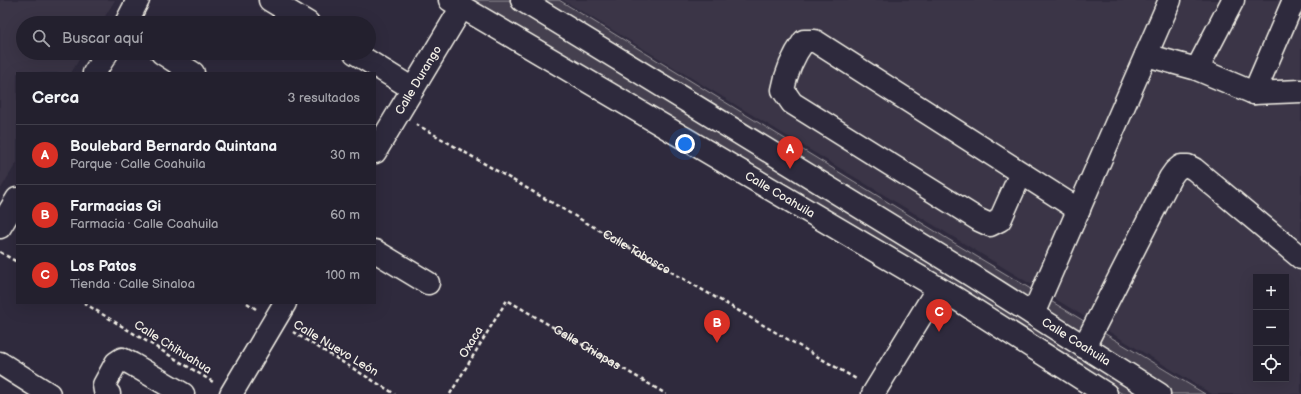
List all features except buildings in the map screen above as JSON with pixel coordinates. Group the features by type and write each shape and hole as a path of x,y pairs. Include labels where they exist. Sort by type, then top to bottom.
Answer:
{"main road":[{"path":"130,16 138,0"},
{"name":"Calle Coahuila","path":"522,0 1034,314 1159,394"},
{"path":"1034,314 1170,0"},
{"path":"1196,69 1233,0"},
{"path":"1254,93 1294,0"},
{"path":"282,3 299,16"},
{"name":"Calle Coahuila","path":"456,3 938,288 1106,394"},
{"name":"Calle Durango","path":"376,150 413,89 456,3"},
{"path":"1021,174 1000,220 990,225 979,220 792,102 783,90 785,79 798,49 804,41 815,41 1079,210"},
{"path":"1146,55 1196,69 1254,93 1301,91"},
{"path":"95,72 102,60"},
{"path":"173,60 191,72"},
{"path":"366,60 413,89"},
{"path":"1084,347 1170,178 1181,166 1188,166 1194,169 1301,258"},
{"path":"0,227 16,201"},
{"path":"376,252 428,283"},
{"path":"874,392 938,288"},
{"path":"231,394 284,304"},
{"path":"109,394 105,391 104,385 116,364 122,359 183,394"},
{"path":"0,363 49,394"}],"path":[{"name":"Calle Tabasco","path":"398,114 874,392"},
{"path":"0,252 16,261"},
{"name":"Oxaca","path":"450,394 507,300"},
{"name":"Calle Chiapas","path":"507,300 666,394"},
{"name":"Calle Chihuahua","path":"86,304 231,394"},
{"name":"Calle Nuevo León","path":"248,304 395,394"}],"shaded area":[{"path":"0,0 115,0 105,16 16,16 16,60 79,60 72,72 16,72 16,164 0,190"},
{"path":"459,0 559,0 956,244 1205,394 1123,394 621,94"},
{"path":"563,0 1301,0 1301,394 1212,394"}],"place":[{"name":"Boulebard Bernardo Quintana","path":"790,169"},
{"name":"Los Patos","path":"939,332"},
{"name":"Farmacias Gi","path":"717,343"}]}
